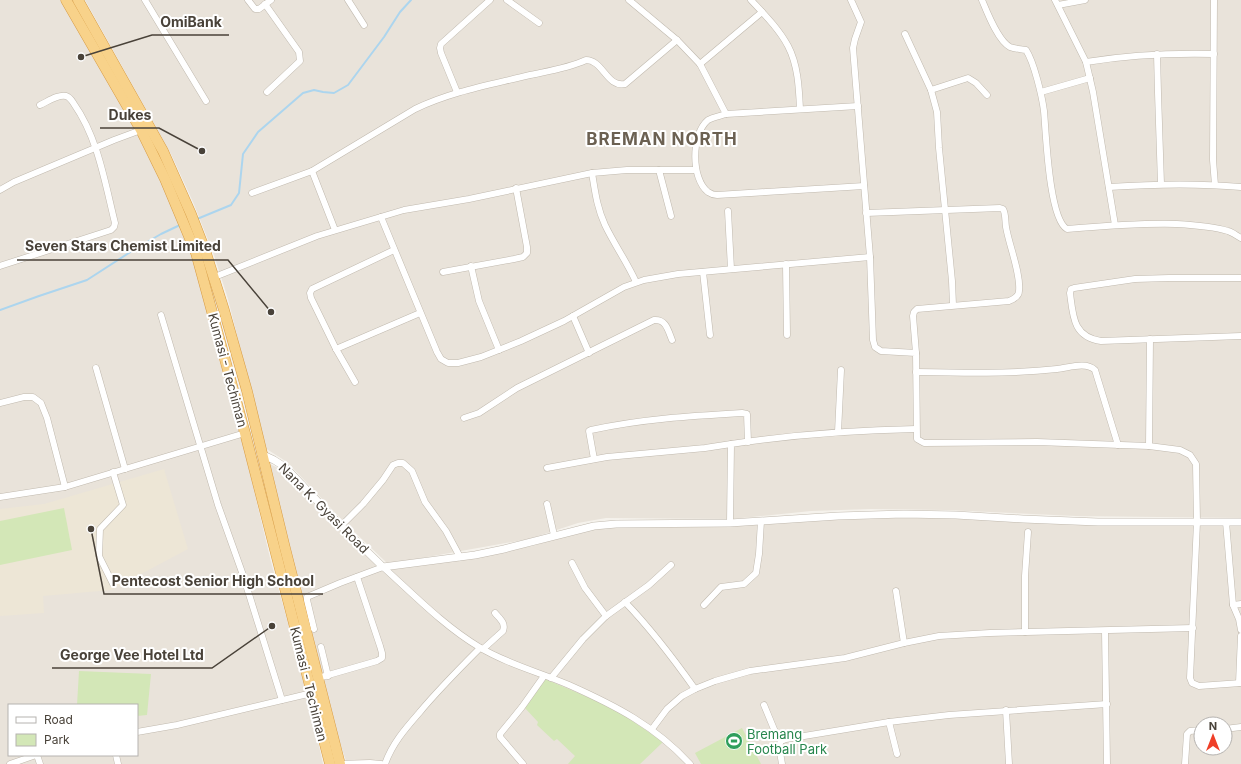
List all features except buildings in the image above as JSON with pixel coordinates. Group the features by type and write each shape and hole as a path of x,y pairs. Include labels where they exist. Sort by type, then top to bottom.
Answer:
{"highway":[{"name":"Kumasi - Techiman","path":"66,0 141,130 181,216 196,253 245,432 330,764"},
{"path":"78,0 152,130 176,177 196,226 214,277 247,391 261,454 340,764"}],"street":[{"path":"145,0 206,101"},
{"path":"248,0 255,9 259,9 268,2 299,52 300,61 267,92"},
{"path":"348,0 364,25"},
{"path":"457,92 441,53 441,44 490,0"},
{"path":"507,0 539,22"},
{"path":"629,0 677,40 700,64 726,114"},
{"path":"751,0 788,46 795,66 799,88 800,109"},
{"path":"851,0 861,22 853,48 870,257 872,340 875,347 881,351 916,353"},
{"path":"982,0 989,17 1005,44 1027,51 1040,92 1044,112 1047,162 1052,190 1060,222 1063,227 1067,229 1115,225 1154,224 1207,226 1229,231 1241,238"},
{"path":"1085,0 1056,2 1086,62 1115,225"},
{"path":"1214,0 1213,129 1215,185"},
{"path":"700,64 762,12"},
{"path":"905,34 931,90 937,112 944,210 952,281 952,305"},
{"path":"252,193 312,171 415,109 433,100 457,92 563,68 586,60 590,60 596,64 615,84 625,84 677,40"},
{"path":"1086,62 1116,57 1157,54 1214,54"},
{"path":"1157,54 1161,184"},
{"path":"931,90 968,78 976,83 987,95"},
{"path":"1040,92 1090,78"},
{"path":"0,266 110,230 114,227 115,222 95,148 80,113 69,97 66,96 60,96 40,105"},
{"path":"858,106 726,114 715,117 708,120 703,126 697,139 695,154 696,170 703,187 709,193 717,195 864,186"},
{"path":"0,190 14,182 141,130"},
{"path":"659,170 671,216"},
{"path":"204,280 335,230 404,210 469,199 516,188 592,174 621,171 696,170"},
{"path":"312,171 335,230"},
{"path":"592,174 598,208 604,224 636,282"},
{"path":"1109,187 1161,184 1241,187"},
{"path":"444,272 523,257 527,253 516,188"},
{"path":"866,213 972,209 1003,209 1005,212 1007,230 1018,280 1019,292 1015,299 1009,301 917,309 914,312 916,353 916,439 924,443 1037,442 1149,446 1180,450 1190,455 1196,464 1197,522 1190,678 1192,683 1199,686 1240,683 1241,636"},
{"path":"728,211 731,269"},
{"path":"381,217 437,352 442,359 448,363 458,363 481,357 522,341 573,316 624,287 636,282 678,274 870,257"},
{"path":"355,382 336,349 310,293 312,289 394,250"},
{"path":"786,264 787,334"},
{"path":"471,266 479,301 499,350"},
{"path":"703,272 710,335"},
{"path":"1241,278 1135,279 1074,288 1070,293 1074,319 1078,328 1083,335 1092,340 1100,341 1241,336"},
{"path":"336,349 420,313"},
{"path":"161,315 218,505 243,575 282,700"},
{"path":"573,316 589,353"},
{"path":"464,418 479,413 517,388 654,320 659,319 663,322 672,340"},
{"path":"1149,446 1150,339"},
{"path":"916,372 1006,372 1086,366 1092,367 1096,370 1118,445"},
{"path":"96,368 125,469"},
{"path":"838,432 841,370"},
{"path":"0,403 24,397 33,397 41,403 66,487"},
{"path":"594,459 589,431 651,419 742,413 747,414 748,442"},
{"path":"547,468 630,454 705,448 798,436 865,430 916,429"},
{"path":"0,496 66,487 245,432"},
{"path":"730,523 731,444"},
{"name":"Nana K. Gyasi Road","path":"261,454 284,467 383,567"},
{"path":"341,526 363,504 383,480 393,465 403,463 412,471 425,502 446,531 460,557"},
{"path":"113,472 123,505 100,529 99,556 113,584"},
{"path":"547,504 554,535"},
{"path":"314,629 307,597 383,567 460,557 504,549 594,526 616,524 730,523 838,516 904,514 1098,522 1241,522"},
{"path":"704,606 721,587 744,584 756,573 759,560 761,521"},
{"path":"1226,522 1233,605 1239,619 1241,630"},
{"path":"1025,632 1025,576 1028,532"},
{"path":"572,563 586,588 606,616"},
{"path":"551,678 583,639 606,616 649,585 671,565"},
{"path":"383,567 436,614 481,648 604,702 634,718 652,729 674,747 690,764"},
{"path":"318,678 378,661 382,658 380,646 357,578"},
{"path":"896,591 904,643"},
{"path":"625,602 662,644 695,689"},
{"path":"1233,605 1241,604"},
{"path":"385,764 397,738 436,693 481,648 503,631 504,624 495,613"},
{"path":"652,729 667,709 682,696 715,681 750,671 845,658 939,636 1025,632 1193,628"},
{"path":"1105,631 1107,764"},
{"path":"321,647 328,676"},
{"path":"523,764 500,737 500,734 522,707 544,676"},
{"path":"138,732 177,725 312,693"},
{"path":"782,764 779,746 781,741 786,738 889,722 949,715 1107,704"},
{"path":"764,705 776,734 781,741"},
{"path":"1006,710 1009,764"},
{"path":"889,722 897,754"},
{"path":"1185,764 1187,734 1193,731"},
{"path":"10,764 34,756"},
{"path":"340,764 381,764"}],"shaded area":[{"path":"0,0 61,0 145,145 161,180 197,268 211,317 218,356 236,415 271,562 307,691 323,764 0,764"},
{"path":"85,0 1241,0 1241,518 1076,516 945,510 871,509 811,511 732,519 606,518 578,523 529,539 388,564 344,522 287,462 265,448 228,299 214,255 193,202 171,154"},
{"path":"266,462 280,469 356,547 383,570 533,546 579,531 603,527 868,517 937,517 1241,525 1241,764 347,764 329,710"},
{"path":"164,469 188,549 111,590 43,596 44,613 0,616 0,509 44,504"}],"green space":[{"path":"64,508 72,550 0,565 0,521"},
{"path":"79,671 151,674 147,715 138,716 138,704 77,704"},
{"path":"545,679 597,701 627,717 663,742 640,764 568,764 575,756 557,739 554,741 537,725 538,722 524,707"},
{"name":"Bremang Football Park","path":"742,728 761,764 701,764 695,753"}],"waterway":[{"path":"197,219 231,205 239,193 243,154 258,132 303,93 314,90 334,93 348,85 384,37 400,12 411,0"},
{"path":"0,310 87,280 135,249 180,225"}],"place":[{"name":"OmiBank","path":"81,57"},
{"name":"Dukes","path":"202,151"},
{"name":"Seven Stars Chemist Limited","path":"271,312"},
{"name":"Pentecost Senior High School","path":"91,529"},
{"name":"George Vee Hotel Ltd","path":"272,626"},
{"name":"Bremang Football Park","path":"734,741"}],"district":[{"name":"BREMAN NORTH","path":"662,139"}]}
